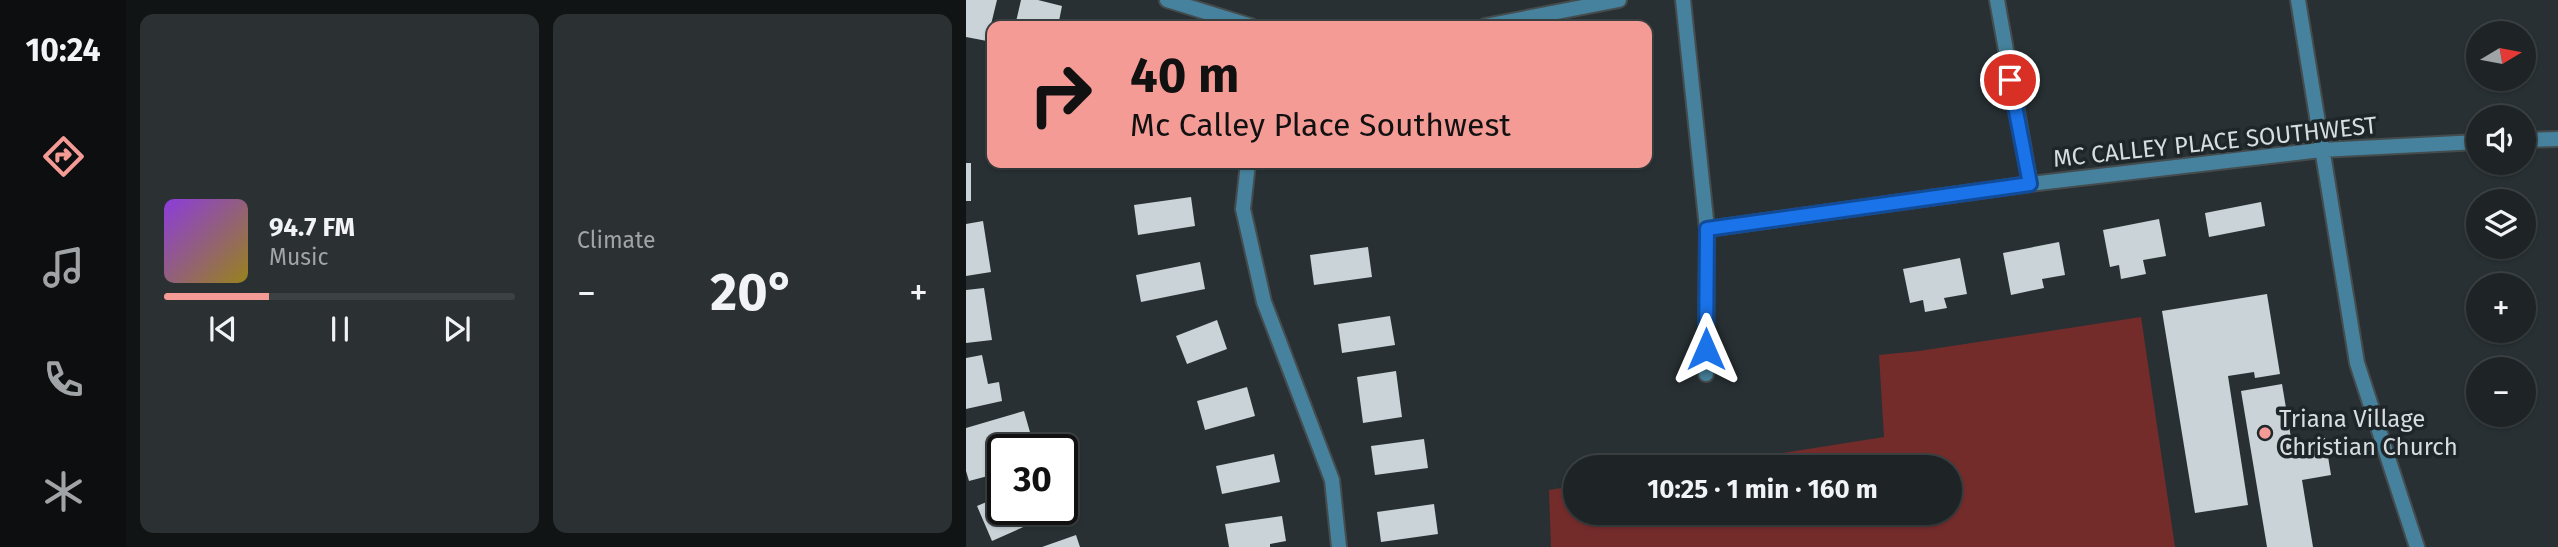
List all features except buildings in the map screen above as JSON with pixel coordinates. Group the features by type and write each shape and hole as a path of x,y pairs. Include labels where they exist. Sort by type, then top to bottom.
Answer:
{"street":[{"path":"1167,0 1235,21"},
{"path":"1511,21 1619,0"},
{"path":"1683,0 1707,229 1706,374"},
{"path":"1997,0 2030,184"},
{"path":"2298,0 2357,362 2417,547"},
{"path":"2536,140 2558,139"},
{"name":"MC CALLEY PLACE SOUTHWEST","path":"1707,229 2030,184 2321,150 2466,143"},
{"path":"1247,168 1243,209 1264,302 1332,480 1339,547"}],"shaded area":[{"path":"2141,317 2175,547 1551,547 1549,490 1563,488 1563,525 1962,525 1962,455 1769,455 1884,437 1879,355"}],"place":[{"name":"Triana Village Christian Church","path":"2265,433"}],"route":[{"path":"1706,349 1707,229 2030,184 2010,80"}]}
